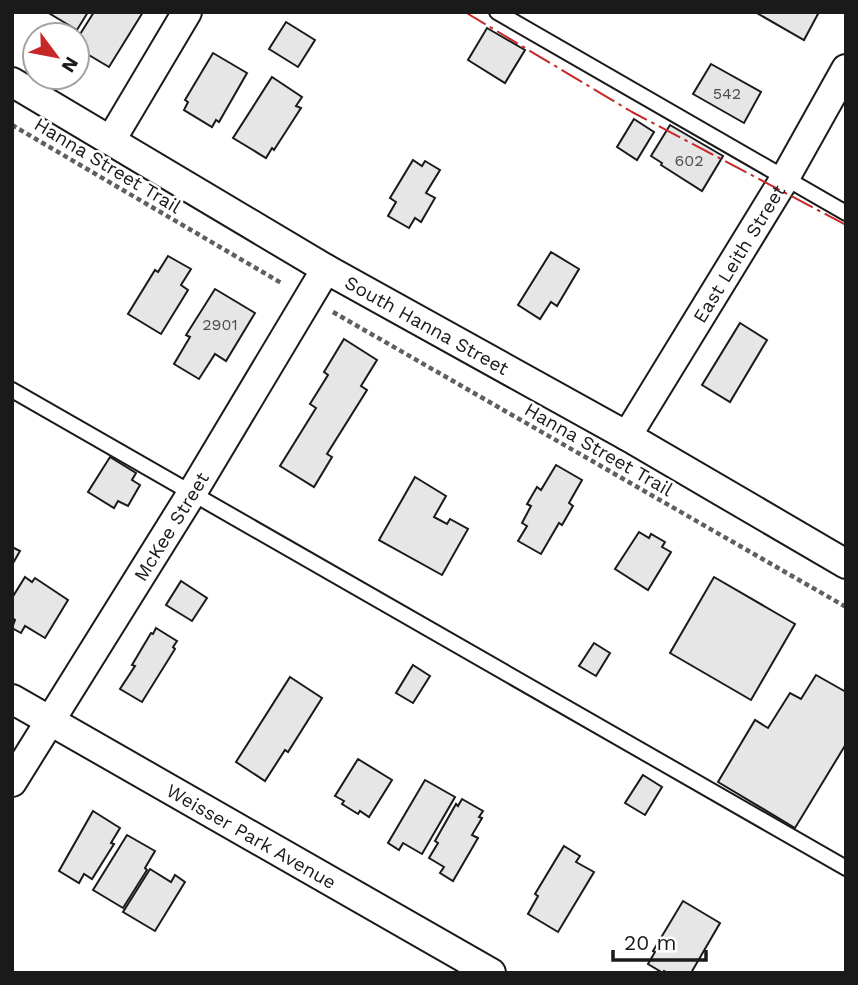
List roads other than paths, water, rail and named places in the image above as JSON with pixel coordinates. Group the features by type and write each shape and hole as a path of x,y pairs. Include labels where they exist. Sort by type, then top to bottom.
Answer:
{"street":[{"path":"111,140 187,12"},
{"name":"East Leith Street","path":"627,436 785,178 846,69"},
{"name":"South Hanna Street","path":"12,82 326,269 627,436 846,564"},
{"name":"McKee Street","path":"12,782 192,493 326,269"},
{"name":"Weisser Park Avenue","path":"12,699 491,973"}],"lane":[{"path":"497,12 846,213"},
{"path":"12,390 846,868"}]}
